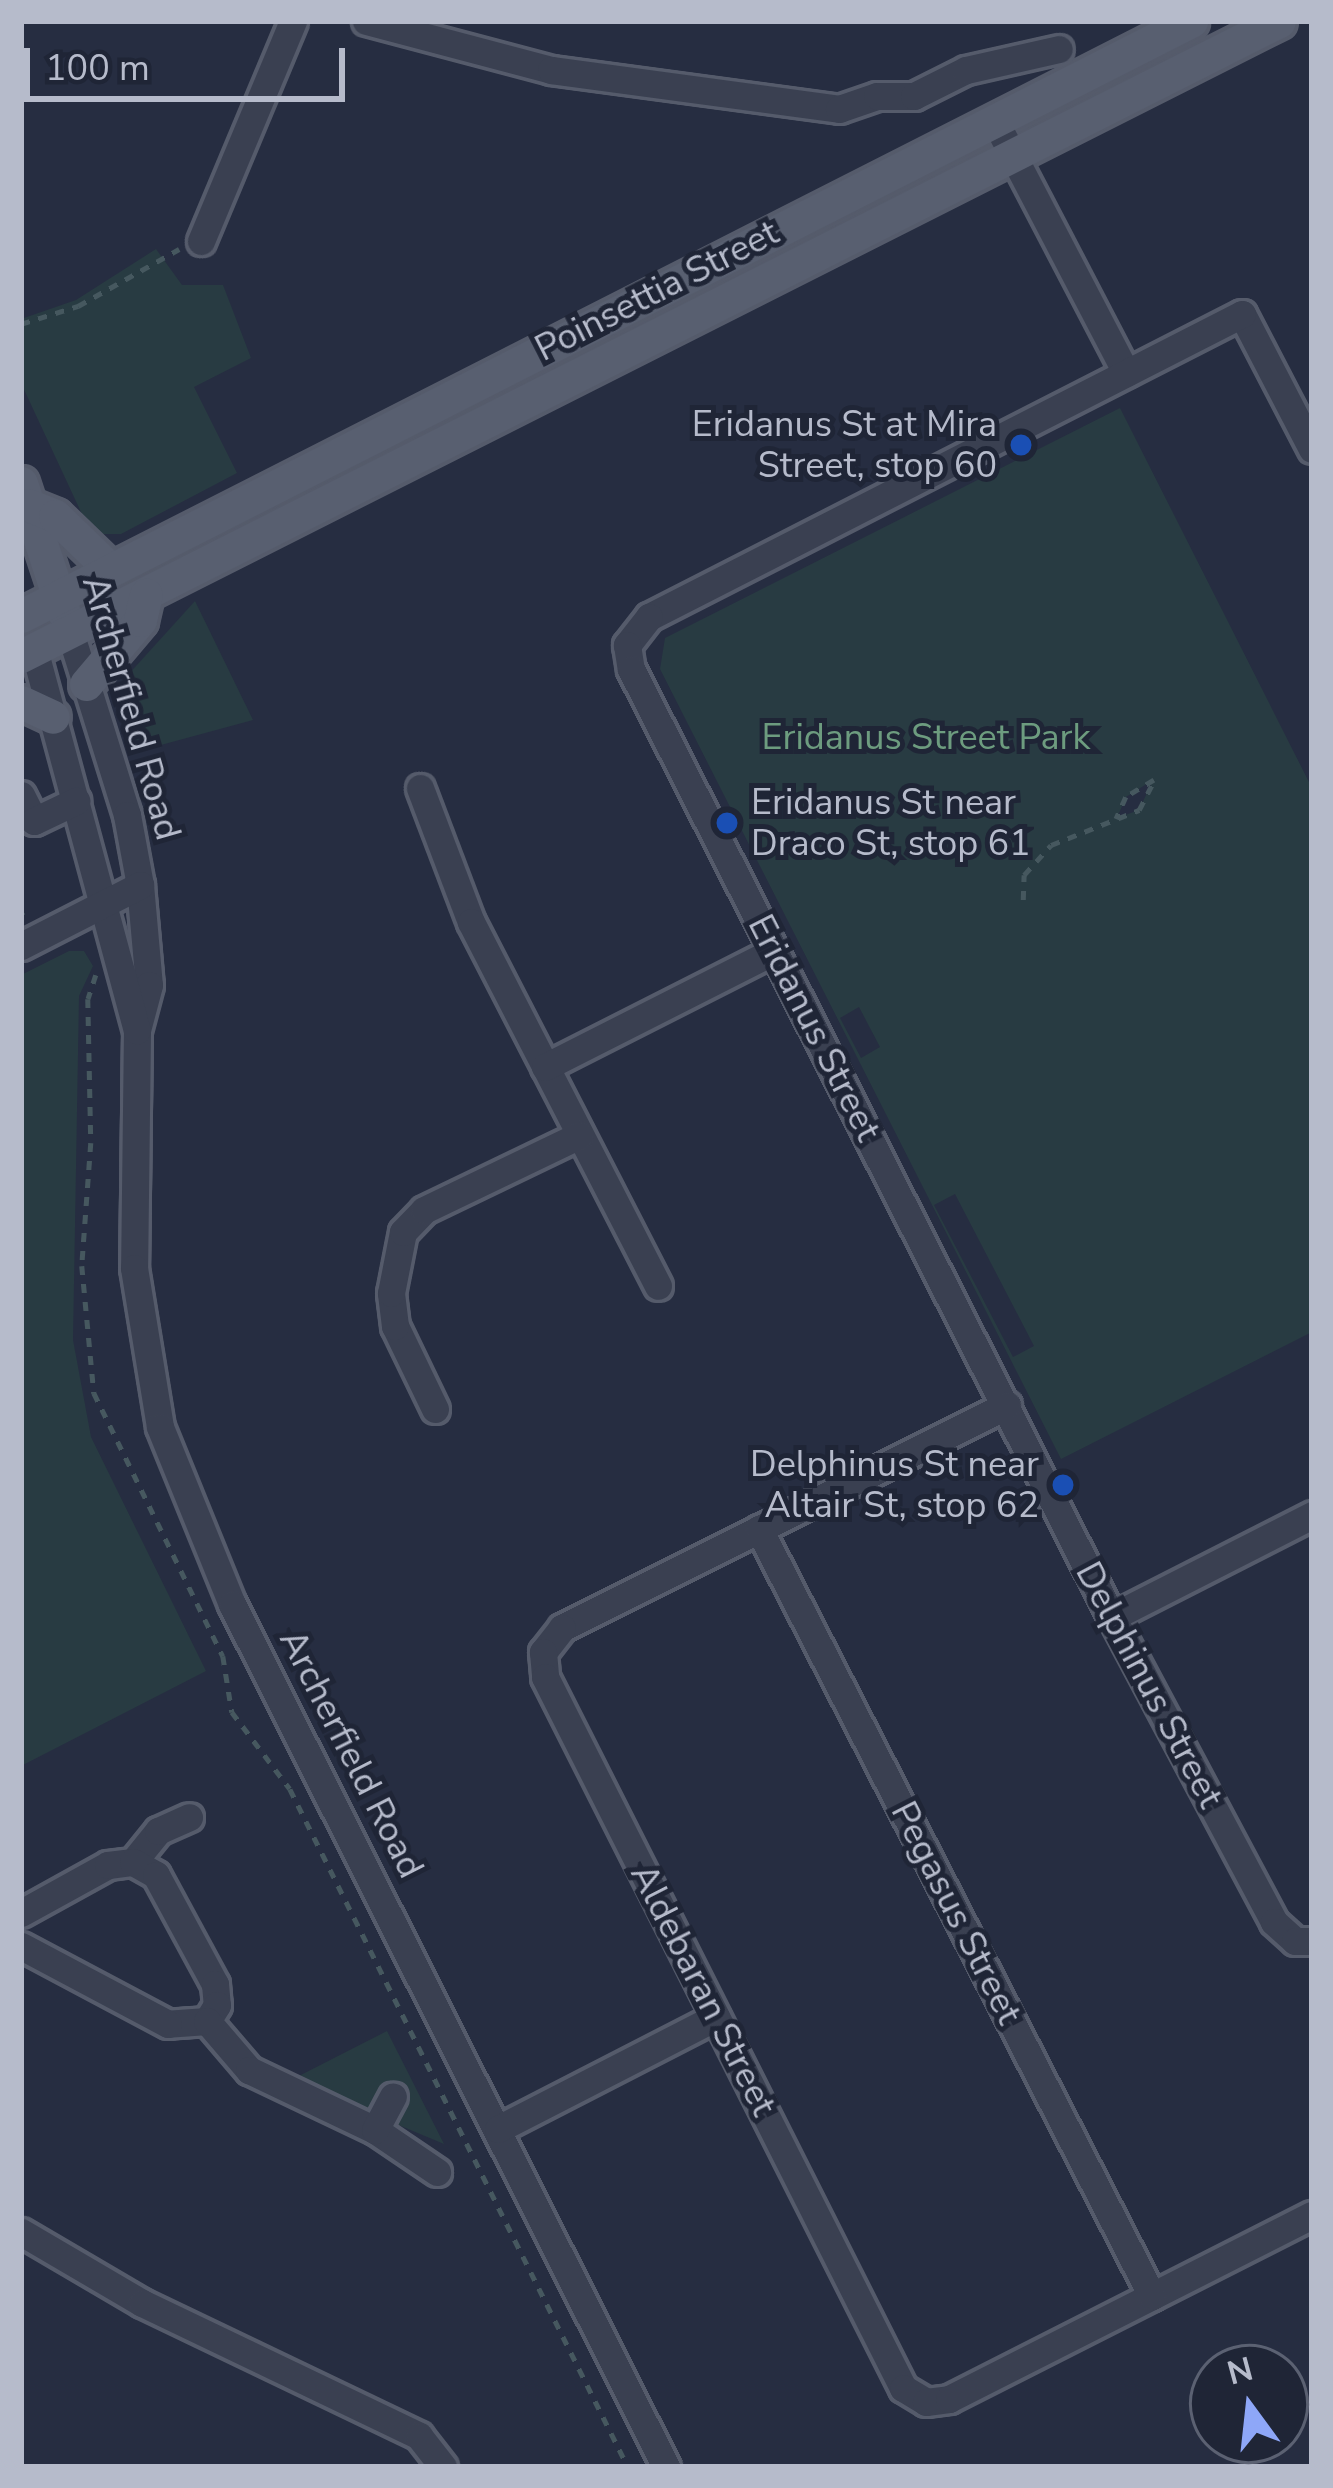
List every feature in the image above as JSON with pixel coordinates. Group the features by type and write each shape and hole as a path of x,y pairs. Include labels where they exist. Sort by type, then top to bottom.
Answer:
{"main road":[{"name":"Poinsettia Street","path":"22,612 1191,21"},
{"name":"Poinsettia Street","path":"28,652 1279,21"},
{"path":"25,494 55,516 111,571"},
{"name":"Archerfield Road","path":"25,494 70,632"},
{"path":"86,684 140,620 146,595"},
{"name":"Archerfield Road","path":"22,612 28,652"},
{"path":"21,702 53,717"}],"street":[{"path":"201,242 293,21"},
{"path":"366,21 551,70 839,110 877,96 914,96 966,70 1059,50"},
{"path":"995,121 1126,374 1242,314 1312,449"},
{"name":"Eridanus Street","path":"1006,1405 631,669 631,635 649,617 1126,374"},
{"name":"Archerfield Road","path":"70,632 140,885 149,985 137,1030 134,1268 160,1426 232,1604 666,2467"},
{"name":"Archerfield Road","path":"28,652 53,717 137,1030"},
{"path":"420,788 471,922 658,1286"},
{"path":"21,795 34,821 76,801"},
{"path":"21,946 140,885"},
{"path":"545,1067 774,950"},
{"path":"435,1409 394,1326 391,1293 403,1232 424,1210 580,1135"},
{"name":"Aldebaran Street","path":"1006,1405 562,1628 543,1652 545,1677 903,2388 926,2402 949,2399 1312,2215"},
{"name":"Delphinus Street","path":"1006,1405 1274,1922 1294,1942 1312,1941"},
{"path":"1112,1617 1312,1515"},
{"name":"Pegasus Street","path":"759,1529 1152,2296"},
{"path":"133,1862 158,1831 189,1817"},
{"path":"21,1913 108,1865 133,1862 156,1875 215,1984 217,2005 207,2021"},
{"path":"21,1946 168,2024 207,2021"},
{"path":"498,2129 716,2017"},
{"path":"207,2021 250,2070 375,2130 437,2172"},
{"path":"375,2130 393,2096"},
{"path":"21,2232 142,2302 419,2436 443,2467"}],"path":[{"path":"21,324 78,306 160,254 201,242"},
{"path":"1023,900 1024,875 1058,839 1116,819 1139,810 1154,780 1126,797 1116,819"}],"green space":[{"path":"156,249 182,285 223,285 251,358 194,387 237,473 121,534 99,534 87,525 21,383 21,319 76,300"},
{"name":"Eridanus Street Park","path":"1120,408 1312,788 1312,1332 1061,1459 660,669 665,638","holes":["1153,780 1139,810 1117,818 1126,797","859,1007 880,1047 861,1058 840,1018","955,1194 1034,1346 1013,1357 934,1205"]},
{"path":"195,601 253,720 135,752 117,687"},
{"path":"69,951 84,951 93,966 79,996 73,1340 91,1437 206,1671 21,1766 21,975"},
{"path":"387,2031 444,2144 291,2080"}],"place":[{"name":"Eridanus St at Mira Street, stop 60","path":"1021,445"},
{"name":"Eridanus St near Draco St, stop 61","path":"727,823"},
{"name":"Delphinus St near Altair St, stop 62","path":"1063,1485"}]}
